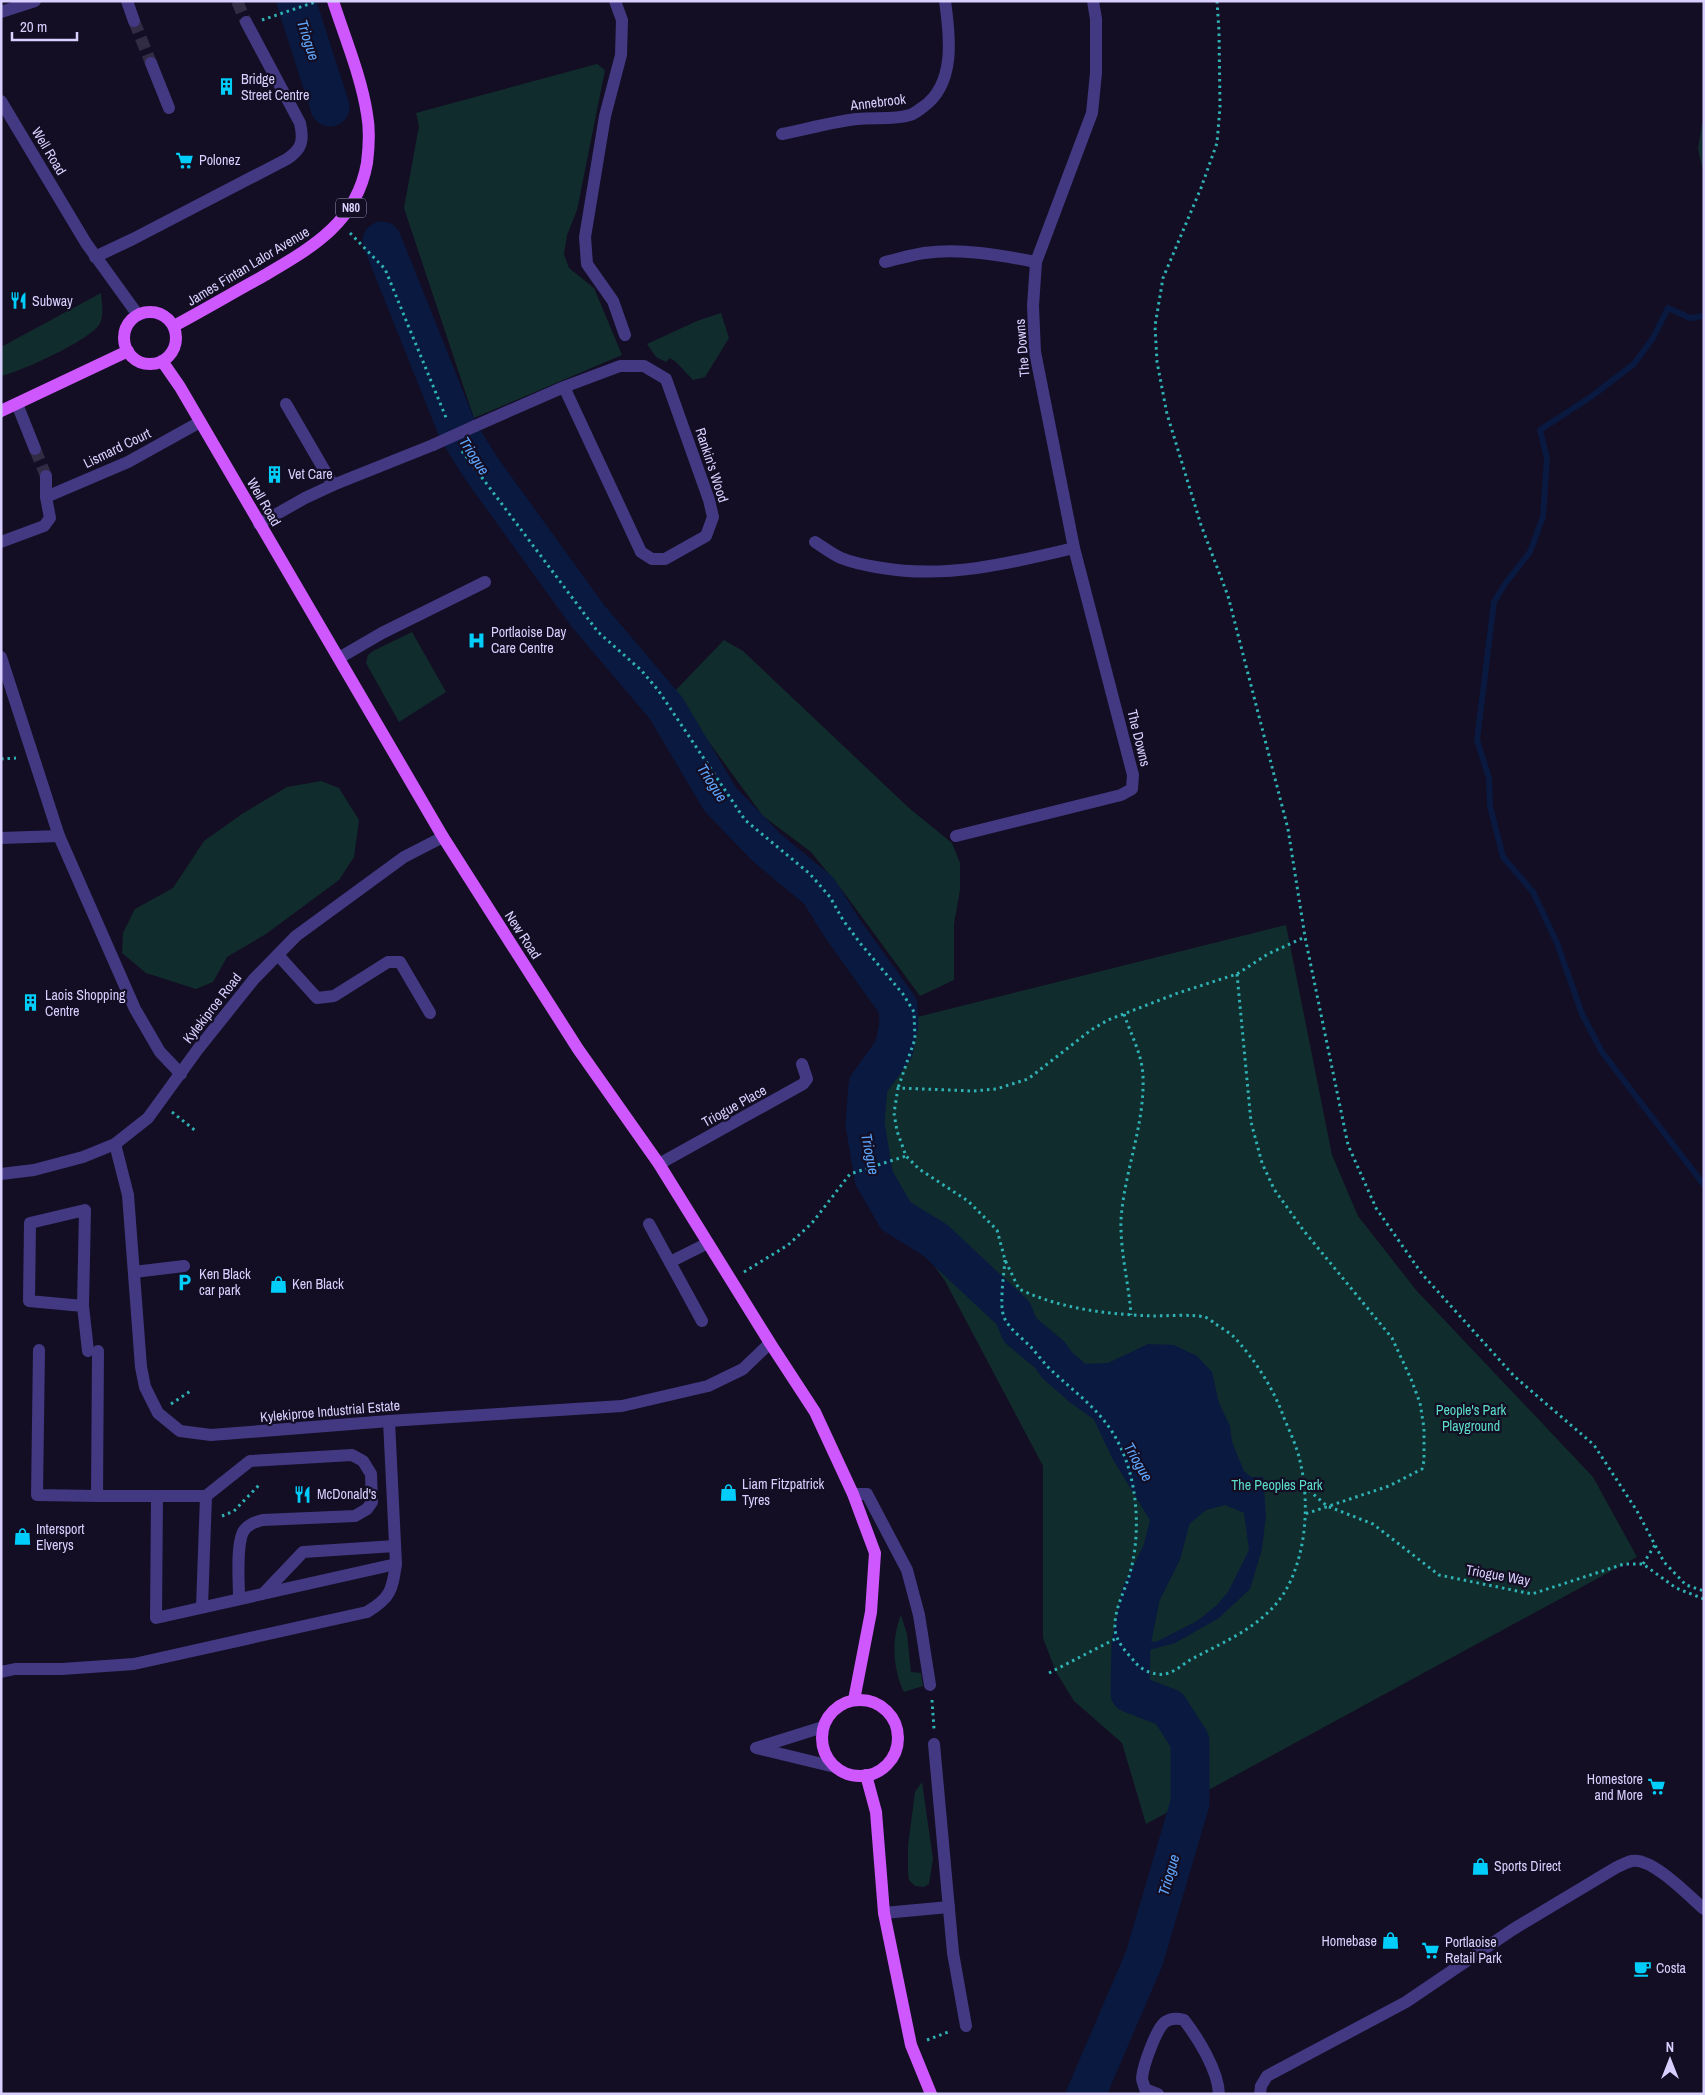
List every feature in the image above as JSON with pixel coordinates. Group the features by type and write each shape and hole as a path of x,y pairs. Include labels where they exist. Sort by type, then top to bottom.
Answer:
{"main road":[{"name":"James Fintan Lalor Avenue","path":"174,326 293,258 322,238 350,209 359,192 369,149 368,115 360,83 333,1"},
{"path":"147,312 157,313 165,317 174,326 176,335 175,347 170,355 162,361 154,364 143,363 134,359 128,351 125,342 125,332 129,324 138,315 147,312"},
{"path":"1,411 128,351"},
{"name":"Well Road","path":"162,361 339,658"},
{"name":"New Road","path":"339,658 443,838 578,1049 659,1164 815,1412 853,1494 875,1553 871,1612 854,1700"},
{"path":"854,1700 864,1700 880,1706 891,1717 896,1727 896,1748 892,1758 885,1766 866,1775 844,1772 835,1767 823,1749 823,1728 827,1718 834,1710 854,1700"},
{"path":"866,1775 876,1812 884,1913 911,2046 931,2094"}],"street":[{"path":"1,12 35,1"},
{"path":"126,1 134,21"},
{"path":"615,1 622,20 621,55 605,116 585,237 587,264 613,302 625,335"},
{"name":"Annebrook","path":"782,134 856,119 911,115 927,104 937,93 945,74 949,57 950,34 945,1"},
{"name":"The Downs","path":"956,836 1121,795 1132,789 1133,776 1074,548 1035,352 1033,306 1036,262 1092,112 1096,73 1096,19 1092,1"},
{"path":"95,257 133,240 287,159 300,146 303,140 300,123 247,24"},
{"path":"151,63 169,108"},
{"name":"Well Road","path":"1,101 86,243 138,315"},
{"path":"885,262 925,253 968,252 1002,255 1036,262"},
{"name":"Rankin's Wood","path":"259,524 305,498 333,485 433,445 564,387 620,366 644,366 666,379 709,500 713,517 706,536 665,559 652,559 641,552 564,387"},
{"path":"17,404 35,449"},
{"path":"286,404 333,485"},
{"name":"Lismard Court","path":"46,497 128,462 200,422"},
{"path":"1,542 44,526 50,518 46,497 46,476"},
{"path":"815,542 842,558 901,571 931,573 1008,564 1074,548"},
{"path":"339,658 382,633 484,582"},
{"path":"1,657 59,836 135,1009 160,1052 181,1074"},
{"path":"1,838 59,836"},
{"name":"Kylekiproe Road","path":"1,1174 34,1170 83,1157 115,1144 148,1118 254,979 296,936 404,857 443,838"},
{"path":"278,955 317,998 334,996 388,962 400,962 430,1013"},
{"name":"Triogue Place","path":"659,1164 803,1084 807,1079 802,1064"},
{"name":"Kylekiproe Industrial Estate","path":"115,1144 128,1195 141,1367 145,1386 158,1413 180,1431 211,1435 622,1406 708,1386 743,1369 770,1343"},
{"path":"83,1306 29,1301 30,1223 85,1210 83,1306 93,1351 97,1496"},
{"path":"649,1224 702,1321"},
{"path":"670,1262 708,1243"},
{"path":"134,1272 184,1266"},
{"path":"39,1350 37,1495 206,1496 250,1461 352,1455 363,1461 372,1474 372,1502 367,1510 355,1516 263,1520 252,1523 244,1530 240,1541 239,1598"},
{"path":"1,1672 15,1669 62,1669 134,1664 367,1612 384,1602 393,1584 396,1564 389,1421"},
{"path":"853,1494 867,1494 907,1570 919,1615 930,1685"},
{"path":"157,1496 156,1618 264,1592 396,1564"},
{"path":"202,1607 206,1496"},
{"path":"264,1592 303,1552 395,1546"},
{"path":"823,1728 756,1748 835,1767"},
{"path":"934,1744 953,1953 966,2026"},
{"path":"1260,2094 1261,2086 1267,2076 1406,2002 1512,1930 1617,1867 1634,1860 1648,1864 1663,1872 1704,1909"},
{"path":"884,1913 949,1907"},
{"path":"1158,2094 1145,2089 1142,2080 1144,2068 1158,2032 1164,2023 1174,2018 1184,2020 1191,2029 1216,2075 1219,2094"}],"path":[{"path":"247,24 318,1"},
{"path":"1217,1 1220,107 1217,143 1201,188 1163,278 1155,326 1157,362 1167,414 1201,525 1228,596 1288,830 1305,937 1348,1145 1376,1208 1422,1274 1514,1376 1594,1445 1637,1511 1664,1562 1686,1585 1704,1591"},
{"path":"339,222 385,269 451,428"},
{"path":"460,446 464,455 598,632 641,670 658,690 745,820 810,874 820,885 860,943 902,994 914,1012 915,1040 898,1088 894,1113 897,1131 906,1156 919,1169 968,1201 997,1230 1005,1260 1019,1289 1052,1304 1077,1309 1131,1315 1205,1316 1231,1334 1258,1369 1281,1410 1300,1461 1306,1514 1298,1559 1292,1579 1284,1594 1268,1614 1250,1628 1174,1671 1163,1675 1151,1673 1138,1666 1117,1638 1116,1617 1136,1550 1137,1523 1134,1495 1120,1445 1088,1401 1049,1368 1014,1332 1004,1317 1002,1293 1005,1260"},
{"path":"898,1088 973,1091 996,1089 1028,1079 1091,1030 1108,1020 1178,993 1238,974 1268,954 1305,937"},
{"path":"1238,974 1251,1122 1262,1163 1274,1189 1304,1231 1392,1338 1420,1403 1424,1428 1425,1449 1422,1469 1389,1486 1306,1514"},
{"path":"1124,1014 1139,1055 1143,1076 1137,1130 1121,1217 1121,1234 1131,1315"},
{"path":"160,1102 197,1132"},
{"path":"731,1280 788,1246 812,1223 850,1174 881,1162 906,1156"},
{"path":"158,1413 192,1390"},
{"path":"205,1523 234,1511 261,1483"},
{"name":"Triogue Way","path":"1303,1486 1327,1506 1373,1524 1439,1575 1532,1594 1624,1564 1643,1564"},
{"path":"1655,1545 1643,1564 1676,1588 1704,1599"},
{"path":"1049,1673 1117,1638"},
{"path":"930,1685 933,1704 934,1744"},
{"path":"911,2046 966,2026"}],"green space":[{"path":"597,64 605,70 577,210 567,235 564,254 569,268 594,288 622,355 474,418 404,208 419,126 416,113"},
{"path":"1704,112 1704,175 1698,149"},
{"path":"101,293 102,316 95,330 55,354 1,376 1,347"},
{"path":"721,313 729,338 705,377 693,380 670,358 666,362 656,357 647,344 697,321"},
{"path":"412,632 446,692 399,722 366,663 368,655 373,651"},
{"path":"724,640 743,651 909,808 952,843 960,863 960,890 954,924 954,980 920,996 845,894 811,852 763,816 673,693"},
{"path":"321,781 339,788 359,820 354,857 339,880 266,934 227,957 213,982 196,989 146,973 122,953 123,933 135,909 173,888 204,841 242,814 287,787"},
{"name":"The Peoples Park","path":"1286,925 1332,1155 1358,1216 1416,1290 1593,1477 1637,1557 1146,1824 1122,1743 1074,1701 1056,1672 1043,1638 1043,1466 945,1281 913,1236 890,1220 867,1180 851,1114 863,1073 885,1025"},
{"path":"901,1615 907,1634 911,1672 921,1673 923,1686 904,1692 897,1674 895,1654 896,1634"},
{"path":"922,1782 933,1859 929,1884 924,1887 915,1886 909,1880 908,1872 908,1846 915,1792"}],"water":[{"path":"1148,1344 1174,1345 1197,1356 1212,1372 1219,1403 1230,1426 1232,1442 1244,1471 1251,1477 1263,1477 1266,1515 1262,1549 1250,1589 1219,1618 1175,1643 1146,1651 1131,1644 1141,1594 1162,1552 1171,1517 1130,1450 1109,1407 1057,1365 1108,1363","holes":["1225,1505 1244,1513 1249,1550 1228,1592 1217,1605 1197,1621 1158,1641 1146,1643 1138,1635 1147,1590 1170,1544 1180,1532 1206,1510"]}],"waterway":[{"name":"Triogue","path":"296,1 330,107"},
{"name":"Triogue","path":"382,241 458,431 481,468 588,616 666,708 720,799 766,847 819,891 842,928 898,1006 899,1024 894,1049 868,1085 865,1124 874,1178 896,1216 935,1240 1013,1313 1020,1330 1050,1355 1057,1365 1082,1387 1109,1406 1130,1450 1171,1517 1162,1552 1141,1594 1131,1644 1130,1693 1169,1708 1190,1741 1190,1803 1144,1959 1086,2094"},
{"path":"1704,316 1690,318 1668,308 1653,338 1634,364 1592,396 1540,430 1547,458 1543,517 1530,552 1505,584 1494,602 1477,740 1489,778 1490,806 1503,857 1533,892 1557,943 1582,1014 1602,1052 1704,1185"}],"tunnel":[{"path":"237,1 246,22"},
{"path":"134,21 151,63"},
{"path":"35,449 46,476"}],"place":[{"name":"Bridge Street Centre","path":"227,87"},
{"name":"Polonez","path":"185,160"},
{"name":"Subway","path":"18,301"},
{"name":"Vet Care","path":"274,474"},
{"name":"Portlaoise Day Care Centre","path":"477,640"},
{"name":"Laois Shopping Centre","path":"31,1003"},
{"name":"Ken Black car park","path":"185,1282"},
{"name":"Ken Black","path":"278,1284"},
{"name":"Liam Fitzpatrick Tyres","path":"728,1492"},
{"name":"McDonald's","path":"303,1494"},
{"name":"Intersport Elverys","path":"22,1537"},
{"name":"Homestore and More","path":"1657,1787"},
{"name":"Sports Direct","path":"1480,1866"},
{"name":"Homebase","path":"1391,1941"},
{"name":"Portlaoise Retail Park","path":"1431,1950"},
{"name":"Costa","path":"1642,1968"}],"park label":[{"name":"People's Park Playground","path":"1471,1418"}]}
